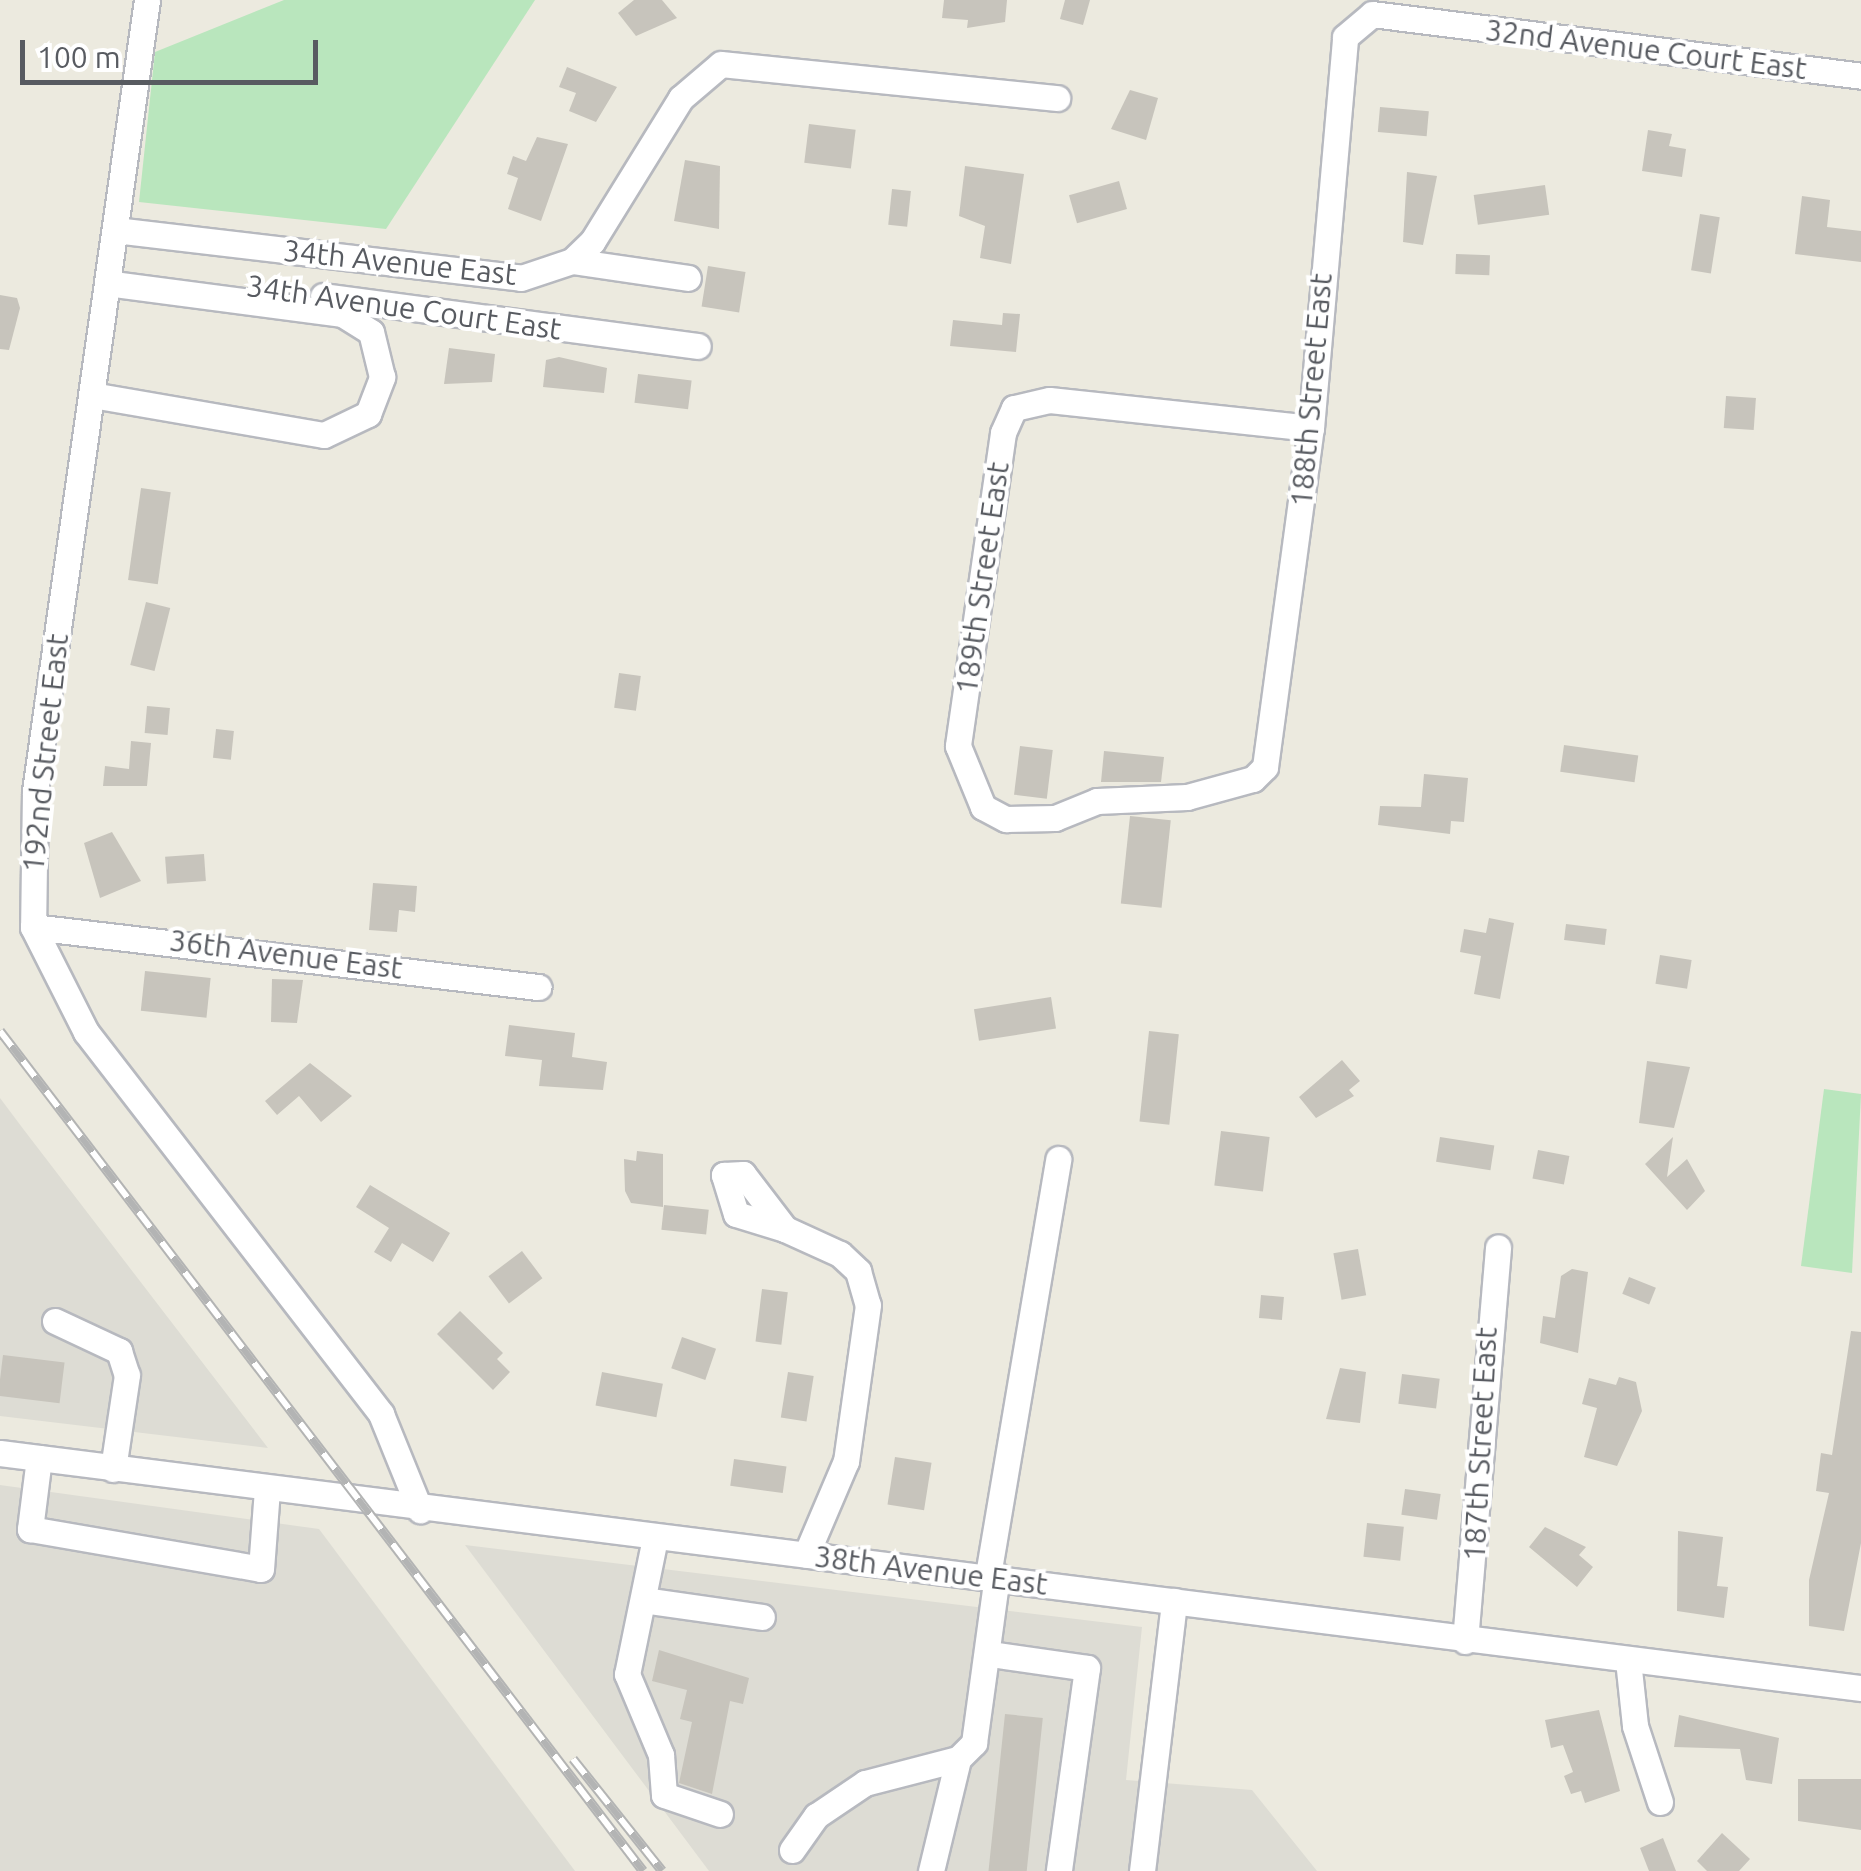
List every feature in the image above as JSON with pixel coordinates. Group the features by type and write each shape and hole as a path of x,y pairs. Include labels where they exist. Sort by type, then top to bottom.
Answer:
{"street":[{"name":"192nd Street East","path":"147,0 35,791 34,927 86,1032 380,1414 420,1510"},
{"name":"32nd Avenue Court East","path":"1368,7 1861,76"},
{"name":"188th Street East","path":"1259,776 1269,758 1311,428 1345,37 1368,7"},
{"path":"688,278 572,262 681,98 721,64 1057,98"},
{"name":"34th Avenue East","path":"116,230 502,278 572,262"},
{"path":"92,395 324,435 368,414 382,377 371,332 342,314 109,275"},
{"name":"34th Avenue Court East","path":"109,275 698,346"},
{"name":"189th Street East","path":"1259,776 1169,801 1097,801 1020,820 993,815 972,796 958,746 1012,411 1049,400 1311,428"},
{"name":"36th Avenue East","path":"34,927 538,987"},
{"path":"792,1850 816,1816 865,1783 958,1759 974,1743 990,1654 993,1575 1058,1159"},
{"path":"785,1229 826,1246 858,1271 868,1305 846,1461 806,1556"},
{"name":"187th Street East","path":"1465,1641 1498,1247"},
{"path":"56,1321 119,1351 127,1375 113,1469"},
{"name":"38th Avenue East","path":"0,1453 420,1510 993,1575 1465,1641 1861,1688"},
{"path":"39,1458 30,1529 260,1568 267,1490"},
{"path":"654,1538 628,1674 662,1755 664,1795 720,1814"},
{"path":"642,1600 762,1617"},
{"path":"1142,1871 1174,1600"},
{"path":"990,1654 1087,1668 1059,1871"},
{"path":"1628,1660 1635,1726 1660,1802"},
{"path":"931,1871 958,1759"}],"shaded area":[{"path":"0,1098 24,1130 268,1448 0,1416"},
{"path":"0,1485 319,1529 575,1871 0,1871"},
{"path":"465,1545 1142,1627 1126,1780 1252,1790 1317,1871 709,1871"}],"green space":[{"path":"284,0 535,0 386,229 139,202 155,52"},
{"path":"1824,1089 1861,1094 1852,1273 1801,1266"}],"building":[{"path":"634,0 662,0 677,18 636,36 618,13"},
{"path":"944,0 1007,0 1005,22 967,28 968,20 942,18"},
{"path":"1065,0 1090,0 1083,25 1060,19"},
{"path":"567,67 617,87 596,122 569,111 576,93 559,87"},
{"path":"1130,90 1158,98 1146,140 1111,129"},
{"path":"1380,107 1429,111 1427,136 1378,132"},
{"path":"809,124 856,130 851,168 804,163"},
{"path":"1648,130 1672,134 1669,146 1686,149 1682,177 1642,171"},
{"path":"537,137 568,144 541,221 508,209 518,178 507,174 513,156 526,161"},
{"path":"685,160 720,166 719,229 674,221"},
{"path":"965,166 1024,174 1011,264 980,258 985,226 959,216"},
{"path":"1407,172 1437,176 1423,245 1403,242"},
{"path":"1119,181 1127,209 1077,223 1069,195"},
{"path":"1545,185 1549,215 1478,225 1474,195"},
{"path":"892,189 911,191 907,227 888,225"},
{"path":"1802,196 1830,200 1827,227 1861,231 1861,262 1795,254"},
{"path":"1700,214 1720,217 1711,273 1691,270"},
{"path":"1456,254 1490,255 1489,275 1455,274"},
{"path":"708,266 746,272 739,312 702,306"},
{"path":"0,295 17,298 20,308 9,350 0,349"},
{"path":"1003,313 1020,314 1016,352 950,346 953,320 1002,325"},
{"path":"449,348 495,354 492,382 444,384"},
{"path":"559,357 607,368 604,393 543,387 546,360"},
{"path":"638,374 692,381 688,409 634,403"},
{"path":"1726,396 1756,398 1754,430 1724,428"},
{"path":"141,488 171,492 158,584 128,580"},
{"path":"146,602 170,608 155,671 130,665"},
{"path":"619,673 641,676 636,711 614,708"},
{"path":"147,706 170,708 168,735 145,733"},
{"path":"216,729 234,731 231,760 213,758"},
{"path":"131,741 151,743 147,786 103,786 105,766 129,769"},
{"path":"1564,745 1638,755 1635,782 1560,772"},
{"path":"1020,746 1053,750 1047,799 1014,795"},
{"path":"1104,751 1164,757 1161,782 1101,782"},
{"path":"1424,774 1468,778 1464,822 1451,821 1450,834 1378,825 1380,806 1421,807"},
{"path":"1130,816 1171,820 1162,908 1121,904"},
{"path":"112,832 141,881 100,898 84,843"},
{"path":"204,854 206,881 167,884 165,857"},
{"path":"373,883 417,886 415,912 399,910 397,932 369,930"},
{"path":"1489,918 1514,923 1500,999 1474,994 1481,956 1460,952 1464,929 1486,933"},
{"path":"1566,924 1607,929 1605,945 1564,940"},
{"path":"1660,955 1692,960 1687,989 1655,984"},
{"path":"145,971 211,978 206,1018 141,1011"},
{"path":"272,979 303,980 297,1023 271,1022"},
{"path":"1051,997 1056,1029 979,1041 974,1009"},
{"path":"509,1025 575,1033 572,1057 607,1062 603,1090 539,1086 542,1060 505,1056"},
{"path":"1149,1031 1179,1034 1169,1125 1139,1122"},
{"path":"1342,1060 1360,1081 1349,1090 1354,1096 1316,1118 1299,1097"},
{"path":"1647,1061 1690,1067 1674,1128 1639,1123"},
{"path":"310,1063 352,1096 321,1122 299,1096 277,1115 265,1101"},
{"path":"1221,1131 1270,1137 1263,1192 1214,1186"},
{"path":"1440,1137 1494,1146 1490,1170 1436,1162"},
{"path":"1673,1137 1667,1177 1687,1159 1705,1191 1687,1210 1645,1164"},
{"path":"1538,1150 1569,1156 1564,1185 1532,1178"},
{"path":"637,1151 663,1154 663,1207 631,1203 625,1191 624,1159 636,1161"},
{"path":"370,1185 450,1233 433,1262 402,1243 391,1262 374,1252 389,1228 356,1207"},
{"path":"664,1205 709,1210 706,1235 661,1230"},
{"path":"1358,1249 1366,1295 1342,1300 1333,1253"},
{"path":"522,1251 542,1278 509,1303 488,1276"},
{"path":"1572,1269 1588,1272 1578,1353 1540,1343 1543,1316 1555,1318 1561,1276"},
{"path":"1629,1277 1656,1288 1649,1305 1622,1294"},
{"path":"762,1289 788,1292 781,1345 756,1342"},
{"path":"1261,1295 1284,1297 1282,1320 1259,1318"},
{"path":"460,1311 503,1353 497,1359 510,1372 493,1390 437,1334"},
{"path":"1851,1331 1861,1332 1861,1543 1844,1631 1809,1626 1809,1580 1829,1493 1816,1491 1821,1453 1832,1455"},
{"path":"682,1337 716,1349 705,1380 671,1368"},
{"path":"3,1355 65,1363 60,1403 0,1396"},
{"path":"1340,1368 1366,1372 1360,1423 1326,1419"},
{"path":"602,1372 663,1384 656,1417 596,1405"},
{"path":"788,1372 814,1376 806,1422 781,1417"},
{"path":"1402,1374 1440,1379 1436,1408 1398,1404"},
{"path":"1619,1377 1636,1382 1642,1411 1617,1466 1584,1457 1597,1408 1582,1404 1589,1378 1616,1385"},
{"path":"895,1457 932,1463 924,1510 887,1504"},
{"path":"734,1459 786,1466 783,1493 730,1486"},
{"path":"1405,1489 1441,1494 1437,1520 1401,1515"},
{"path":"1367,1523 1404,1527 1400,1561 1363,1557"},
{"path":"1545,1527 1586,1547 1579,1555 1593,1567 1577,1587 1529,1547"},
{"path":"1678,1531 1723,1537 1717,1586 1728,1587 1724,1618 1677,1611"},
{"path":"659,1650 749,1678 743,1704 730,1701 712,1794 679,1783 692,1722 680,1719 687,1690 652,1681"},
{"path":"1599,1710 1620,1791 1585,1803 1581,1791 1571,1794 1564,1776 1573,1772 1563,1745 1551,1748 1545,1720"},
{"path":"1005,1714 1043,1718 1027,1871 988,1871"},
{"path":"1679,1715 1779,1738 1772,1784 1746,1780 1740,1749 1674,1747"},
{"path":"1798,1779 1861,1779 1861,1830 1798,1821"},
{"path":"1722,1833 1750,1859 1739,1871 1707,1871 1697,1861"},
{"path":"1663,1838 1676,1871 1649,1871 1640,1848"}],"railway":[{"path":"0,1031 643,1871"},
{"path":"573,1759 662,1871"}]}
